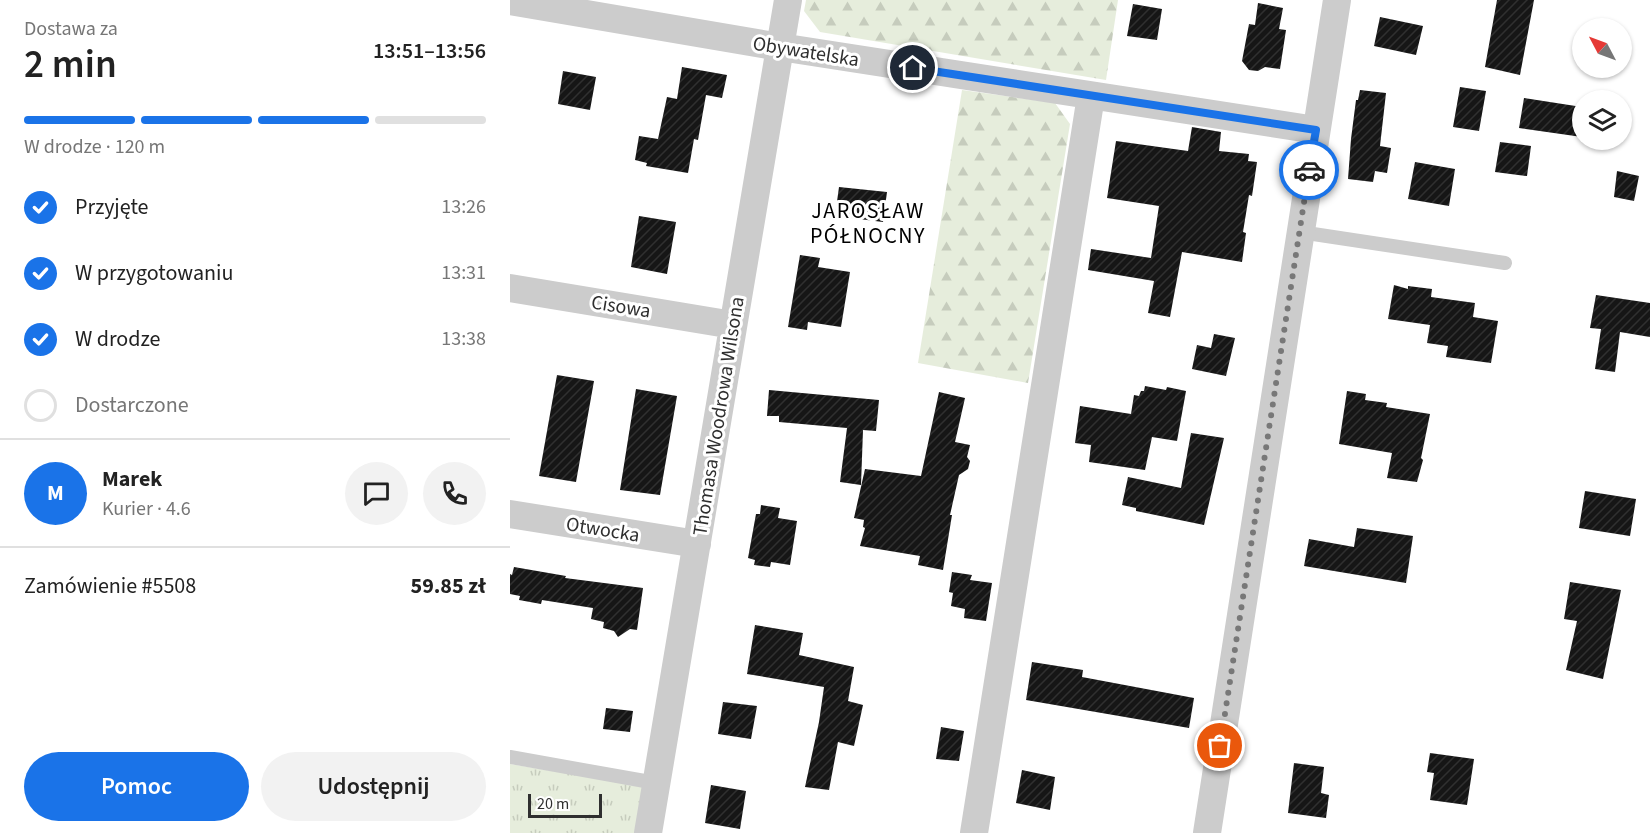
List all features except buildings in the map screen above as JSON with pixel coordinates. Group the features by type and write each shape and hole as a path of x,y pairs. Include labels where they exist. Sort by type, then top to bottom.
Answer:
{"street":[{"name":"Thomasa Woodrowa Wilsona","path":"648,833 788,0"},
{"path":"1207,833 1336,0"},
{"name":"Obywatelska","path":"510,1 780,47 1316,130"},
{"path":"974,833 1091,96"},
{"name":"Cisowa","path":"510,288 733,325"},
{"name":"Otwocka","path":"510,514 697,544"}],"lane":[{"path":"1300,232 1505,263"},
{"path":"510,757 656,783"}],"green space":[{"path":"806,0 1118,0 1106,80 820,32 804,11"},
{"path":"962,90 1055,103 1070,124 1028,383 918,363"},
{"path":"510,764 643,786 635,833 510,833"}],"way so far":[{"path":"1220,746 1309,170"}],"district":[{"name":"JAROSŁAW PÓŁNOCNY","path":"868,222"}],"route":[{"path":"913,68 1316,130 1309,170"}]}
